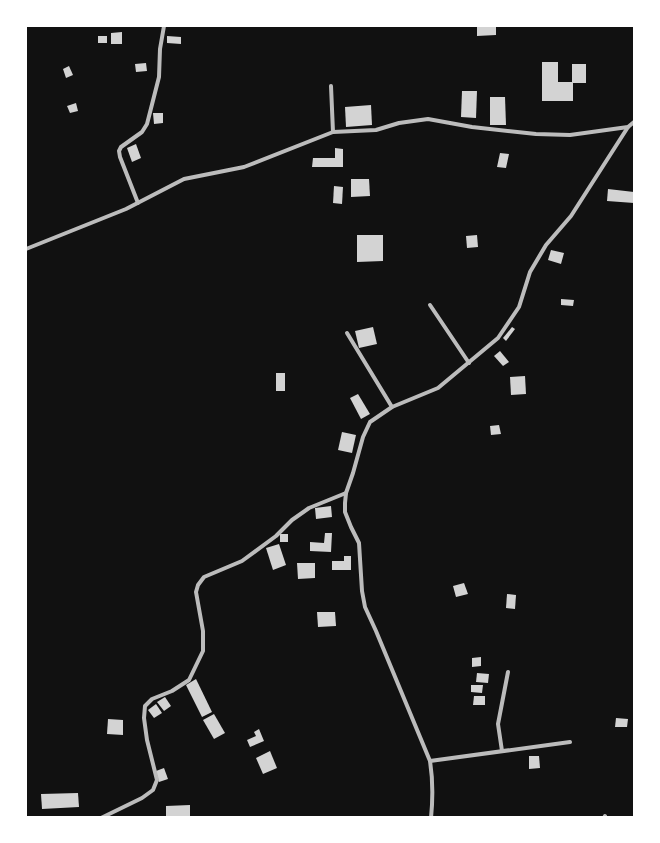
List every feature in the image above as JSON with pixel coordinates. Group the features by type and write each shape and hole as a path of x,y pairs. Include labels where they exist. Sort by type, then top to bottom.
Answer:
{"street":[{"path":"138,202 119,151 142,132 147,123 159,77 164,26"},
{"path":"331,86 333,132"},
{"path":"26,249 126,209 184,179 244,167 333,132 376,130 399,123 428,119 472,127 536,134 570,135 628,127"},
{"path":"431,818 433,776 430,760 365,607 359,543 345,512 346,493 363,437 370,422 392,407 438,388 498,338 519,307 530,272 546,245 571,216 628,127 634,122"},
{"path":"429,305 469,363"},
{"path":"347,333 392,407"},
{"path":"100,818 142,798 153,790 156,780 147,740 145,706 152,699 189,680 203,651 203,630 196,592 204,577 242,561 309,508 346,493"},
{"path":"502,751 498,724 508,672"},
{"path":"430,760 570,741"}],"building":[{"path":"477,26 496,26 496,35 477,36"},
{"path":"122,32 122,44 111,44 111,33"},
{"path":"98,36 107,36 107,43 98,43"},
{"path":"167,36 181,37 181,44 167,43"},
{"path":"542,62 558,62 558,82 572,82 572,64 586,64 586,83 573,83 573,101 542,101"},
{"path":"146,63 147,71 136,72 135,64"},
{"path":"69,66 73,75 66,78 63,69"},
{"path":"462,91 477,91 476,118 461,117"},
{"path":"490,97 505,97 506,125 490,125"},
{"path":"76,103 78,111 70,113 67,106"},
{"path":"371,105 372,125 346,127 345,107"},
{"path":"153,113 163,113 163,123 154,124"},
{"path":"136,144 141,158 132,162 127,148"},
{"path":"335,148 343,149 343,167 312,167 313,158 335,158"},
{"path":"500,153 509,154 506,168 497,167"},
{"path":"351,179 369,179 370,196 351,197"},
{"path":"334,186 343,187 342,204 333,203"},
{"path":"608,189 634,192 634,203 607,201"},
{"path":"357,235 383,235 383,261 357,262"},
{"path":"477,235 478,247 467,248 466,236"},
{"path":"551,250 564,253 561,264 548,260"},
{"path":"561,299 574,300 573,306 561,305"},
{"path":"373,327 377,344 359,348 355,331"},
{"path":"512,327 515,329 506,341 503,338"},
{"path":"500,351 509,362 503,366 494,356"},
{"path":"276,373 285,373 285,391 276,391"},
{"path":"525,376 526,394 511,395 510,377"},
{"path":"358,394 370,414 361,419 350,398"},
{"path":"499,425 501,434 491,435 490,426"},
{"path":"342,432 356,435 352,453 338,450"},
{"path":"331,506 332,517 316,519 315,508"},
{"path":"325,533 332,533 331,552 310,551 310,542 324,543"},
{"path":"280,534 288,534 288,542 280,542"},
{"path":"279,544 286,565 273,570 266,548"},
{"path":"344,556 351,556 351,570 332,570 332,561 344,561"},
{"path":"297,563 315,563 315,578 298,579"},
{"path":"464,583 468,594 456,597 453,586"},
{"path":"507,594 516,595 515,609 506,608"},
{"path":"317,612 335,612 336,626 318,627"},
{"path":"481,657 481,666 472,667 472,658"},
{"path":"477,673 489,674 488,683 476,682"},
{"path":"196,679 212,712 202,717 186,685"},
{"path":"471,685 483,685 482,693 471,692"},
{"path":"474,696 485,696 485,705 473,705"},
{"path":"165,697 171,706 164,711 157,702"},
{"path":"156,704 162,713 154,718 148,710"},
{"path":"214,714 225,733 214,739 203,720"},
{"path":"616,718 628,719 627,727 615,727"},
{"path":"108,719 123,720 123,735 107,734"},
{"path":"259,729 264,741 250,747 247,740 256,736 254,732"},
{"path":"270,751 277,768 263,774 256,758"},
{"path":"529,756 539,756 540,768 529,769"},
{"path":"164,768 168,779 159,782 156,771"},
{"path":"78,793 79,807 42,809 41,794"},
{"path":"190,805 190,818 166,818 166,806"}]}
